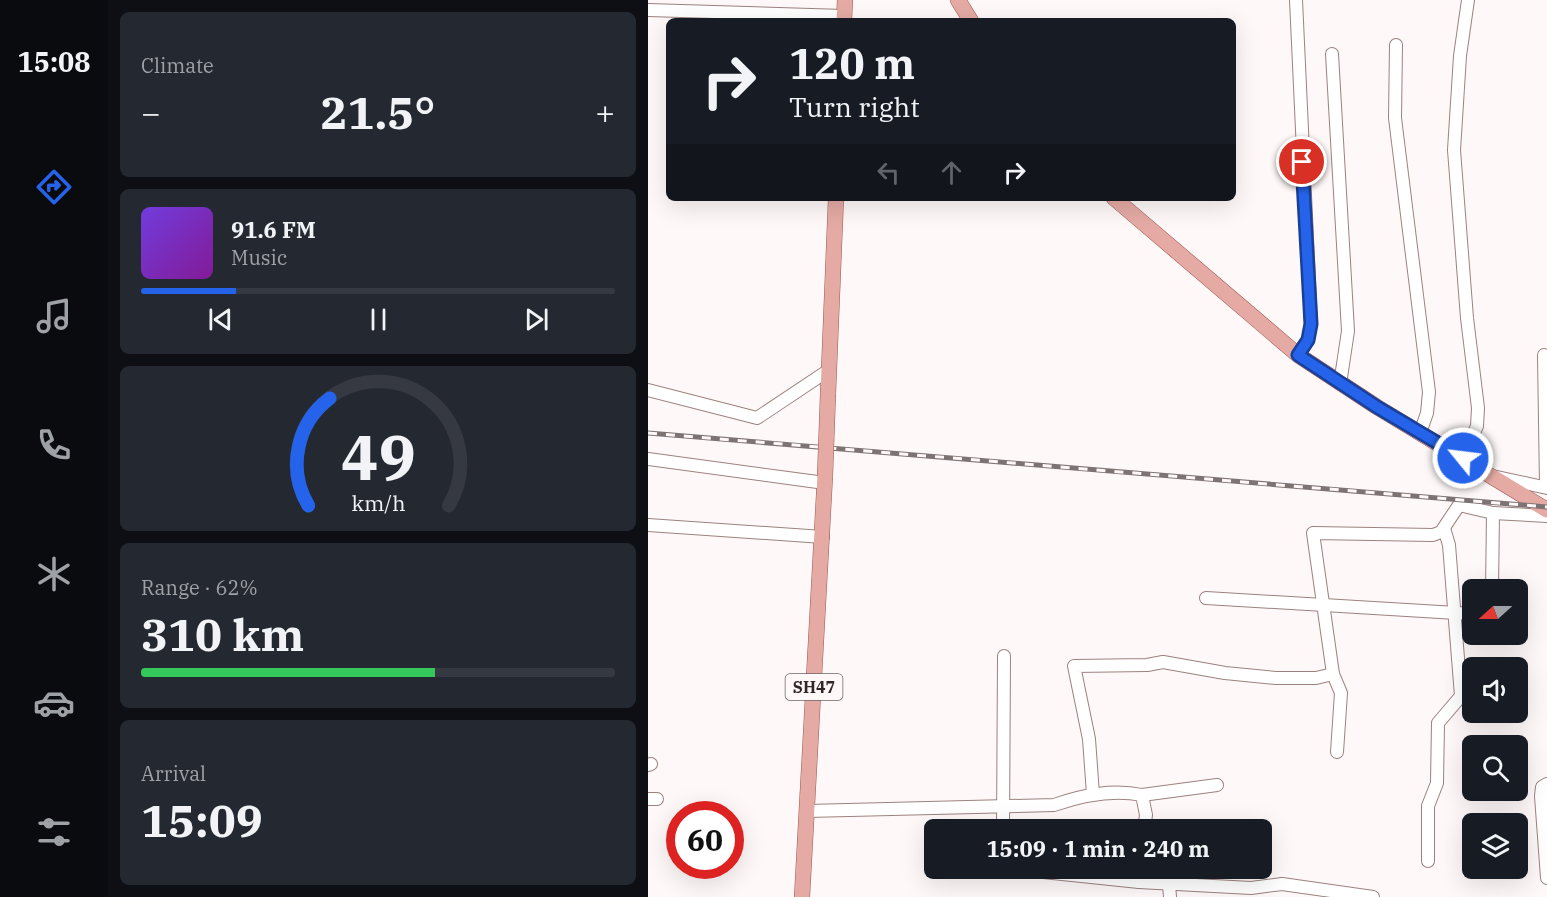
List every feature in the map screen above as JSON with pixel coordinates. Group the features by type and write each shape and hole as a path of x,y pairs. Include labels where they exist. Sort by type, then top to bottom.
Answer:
{"main road":[{"path":"844,18 845,0"},
{"path":"958,0 969,18"},
{"name":"SH47","path":"802,897 823,537 836,201"},
{"path":"1118,201 1298,355 1340,384 1547,510"}],"street":[{"path":"1296,0 1311,324 1308,340 1298,355"},
{"path":"1463,458 1477,426 1478,408 1467,318 1454,150 1460,56 1468,0"},
{"path":"648,10 822,18"},
{"path":"1396,45 1395,118 1430,392 1427,413 1420,433"},
{"path":"1332,54 1348,331 1340,384"},
{"path":"1496,477 1546,487 1544,355"},
{"path":"648,390 757,418 829,370"},
{"path":"648,459 825,480"},
{"path":"1337,752 1341,693 1333,674 1313,533 1433,535 1441,532 1459,505 1493,513 1547,516"},
{"path":"1492,579 1493,513"},
{"path":"648,525 823,537"},
{"path":"1428,861 1428,806 1437,783 1438,723 1461,696 1449,545 1443,528"},
{"path":"1206,598 1462,614"},
{"path":"1003,819 1004,656"},
{"path":"1093,794 1089,740 1074,666 1147,665 1163,662 1226,673 1276,678 1316,678 1333,674"},
{"path":"1547,784 1542,787 1541,796 1547,878"},
{"path":"807,811 1054,805 1093,794 1129,792 1142,795 1217,785"},
{"path":"1142,795 1145,819"},
{"path":"1110,879 1139,882 1169,891 1251,888 1282,884 1373,897"}],"railway":[{"path":"648,433 1547,507"}],"route":[{"path":"1302,162 1311,324 1308,340 1298,355 1340,384 1463,458"}]}
